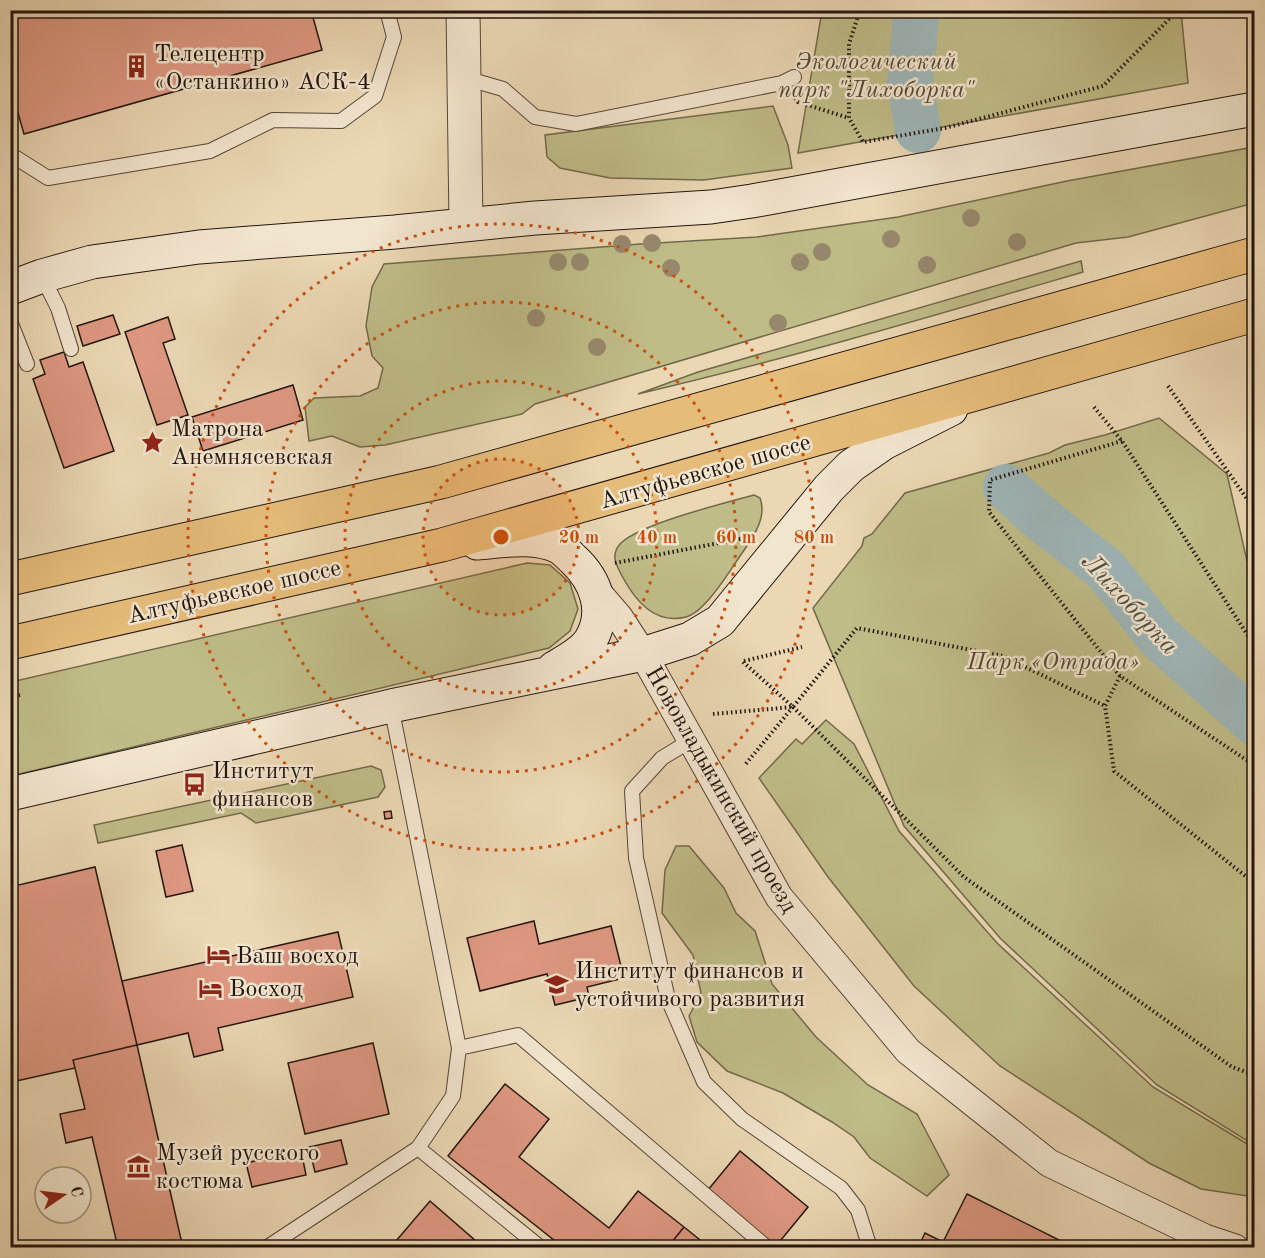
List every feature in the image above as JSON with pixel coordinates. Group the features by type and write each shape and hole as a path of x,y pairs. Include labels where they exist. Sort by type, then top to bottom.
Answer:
{"main road":[{"path":"463,10 466,224"},
{"path":"10,288 92,262 199,247 395,232 466,224 711,207 1254,109"},
{"path":"10,579 441,482 1254,254"},
{"name":"Алтуфьевское шоссе","path":"10,643 442,545 1254,315"},
{"path":"10,794 391,706 643,654 690,639 720,621 829,488 851,466 884,443 979,394"},
{"path":"442,545 526,539 560,547 585,570 604,576 598,624 589,642 574,656 544,674"}],"street":[{"name":"Нововладыкинский проезд","path":"604,576 619,617 643,654 780,897 908,1051 1049,1163 1204,1238 1235,1248"}],"lane":[{"path":"10,154 48,178 210,151 273,120 341,121 375,96 394,37 387,10"},
{"path":"465,78 504,89 535,117 576,124 783,83 794,77"},
{"path":"42,276 58,308 71,349"},
{"path":"10,321 27,364"},
{"path":"267,1248 418,1148 453,1096 459,1048 391,706"},
{"path":"690,741 662,758 632,791 636,858 668,999 704,1083 742,1119 841,1188 858,1210 870,1248"},
{"path":"459,1048 518,1035 764,1245 763,1248"},
{"path":"418,1148 542,1248"}],"path":[{"path":"860,10 849,44 849,118 863,142 945,128 1103,86 1178,10"},
{"path":"798,102 849,118"},
{"path":"1168,386 1254,509"},
{"path":"1094,407 1122,441 1254,645"},
{"path":"1122,441 990,480 989,512 1120,676 1254,765"},
{"path":"604,576 744,537"},
{"path":"744,766 857,628 1003,656 1105,706"},
{"path":"802,647 743,662 793,707 964,877 1232,1067 1254,1075"},
{"path":"1120,676 1105,706 1114,771 1254,883"},
{"path":"10,697 20,695"},
{"path":"713,714 793,707"}],"green space":[{"name":"Экологический парк \"Лихоборка\"","path":"822,11 1181,11 1188,83 798,153"},
{"path":"773,106 788,145 792,168 704,180 610,178 560,168 547,157 545,135"},
{"path":"1254,147 1254,203 1128,237 1076,243 535,404 522,414 385,445 360,447 332,436 309,441 305,407 314,398 360,396 378,388 383,368 372,356 366,326 372,287 384,264 757,237 898,217 1067,181"},
{"path":"1081,261 1083,272 806,351 638,394 698,372"},
{"name":"Парк «Отрада»","path":"1159,418 1227,474 1254,591 1254,1145 1157,1085 1000,938 904,826 813,608 862,546 864,538 872,534 905,493 1049,453 1065,445"},
{"path":"754,495 760,498 762,506 757,528 723,581 701,608 686,617 675,619 655,614 640,602 627,585 616,564 615,555 621,543 631,536 664,522"},
{"path":"527,563 550,565 570,583 578,609 570,631 549,648 11,776 11,682"},
{"path":"826,720 854,744 899,831 997,943 1153,1087 1254,1148 1254,1197 1201,1189 1149,1163 1000,1066 914,986 828,877 759,778 796,739 802,744"},
{"path":"371,766 381,770 385,787 378,797 256,823 241,813 98,843 94,825"},
{"path":"676,846 689,846 724,888 736,913 755,931 772,984 816,1037 868,1085 917,1114 949,1175 927,1196 870,1158 854,1137 832,1122 783,1093 727,1071 697,1042 689,1016 701,993 693,955 662,913 665,870"}],"building":[{"name":"Телецентр «Останкино» АСК-4","path":"10,10 311,10 322,50 24,134 10,85"},
{"path":"113,315 120,334 83,346 77,326"},
{"path":"168,317 175,339 163,343 188,415 157,425 125,332"},
{"path":"64,352 69,367 83,362 114,451 64,468 33,379 45,374 40,360"},
{"path":"293,385 303,420 203,451 192,417"},
{"path":"391,811 392,818 385,819 384,812"},
{"path":"182,845 193,891 166,897 156,851"},
{"path":"95,867 137,1045 73,1060 75,1068 16,1081 10,1055 10,887"},
{"path":"534,921 539,944 611,926 624,978 587,987 589,997 555,1005 547,974 480,991 467,938"},
{"path":"338,932 353,997 218,1028 223,1050 194,1057 188,1033 137,1045 122,981"},
{"path":"373,1043 389,1114 305,1134 288,1063"},
{"path":"137,1045 183,1248 118,1248 92,1137 66,1143 60,1114 85,1109 73,1060"},
{"path":"505,1084 549,1119 519,1157 609,1228 638,1191 684,1227 667,1248 564,1248 448,1156"},
{"path":"341,1140 347,1164 315,1172 309,1147"},
{"path":"301,1150 306,1175 252,1187 246,1163"},
{"path":"740,1151 808,1207 776,1246 708,1190"},
{"path":"967,1194 1075,1248 918,1248 925,1233 943,1242"},
{"path":"430,1201 477,1242 473,1248 390,1248"},
{"path":"684,1227 710,1248 667,1248"}],"waterway":[{"name":"Лихоборка","path":"918,10 910,82 918,130"},
{"name":"Лихоборка","path":"1006,487 1106,570 1159,637 1254,722"}],"place":[{"name":"Телецентр «Останкино» АСК-4","path":"136,67"},
{"name":"Матрона Анемнясевская","path":"153,442"},
{"name":"Институт финансов","path":"194,784"},
{"name":"Ваш восход","path":"218,955"},
{"name":"Институт финансов и устойчивого развития","path":"557,984"},
{"name":"Восход","path":"211,988"},
{"name":"Музей русского костюма","path":"138,1166"}]}
